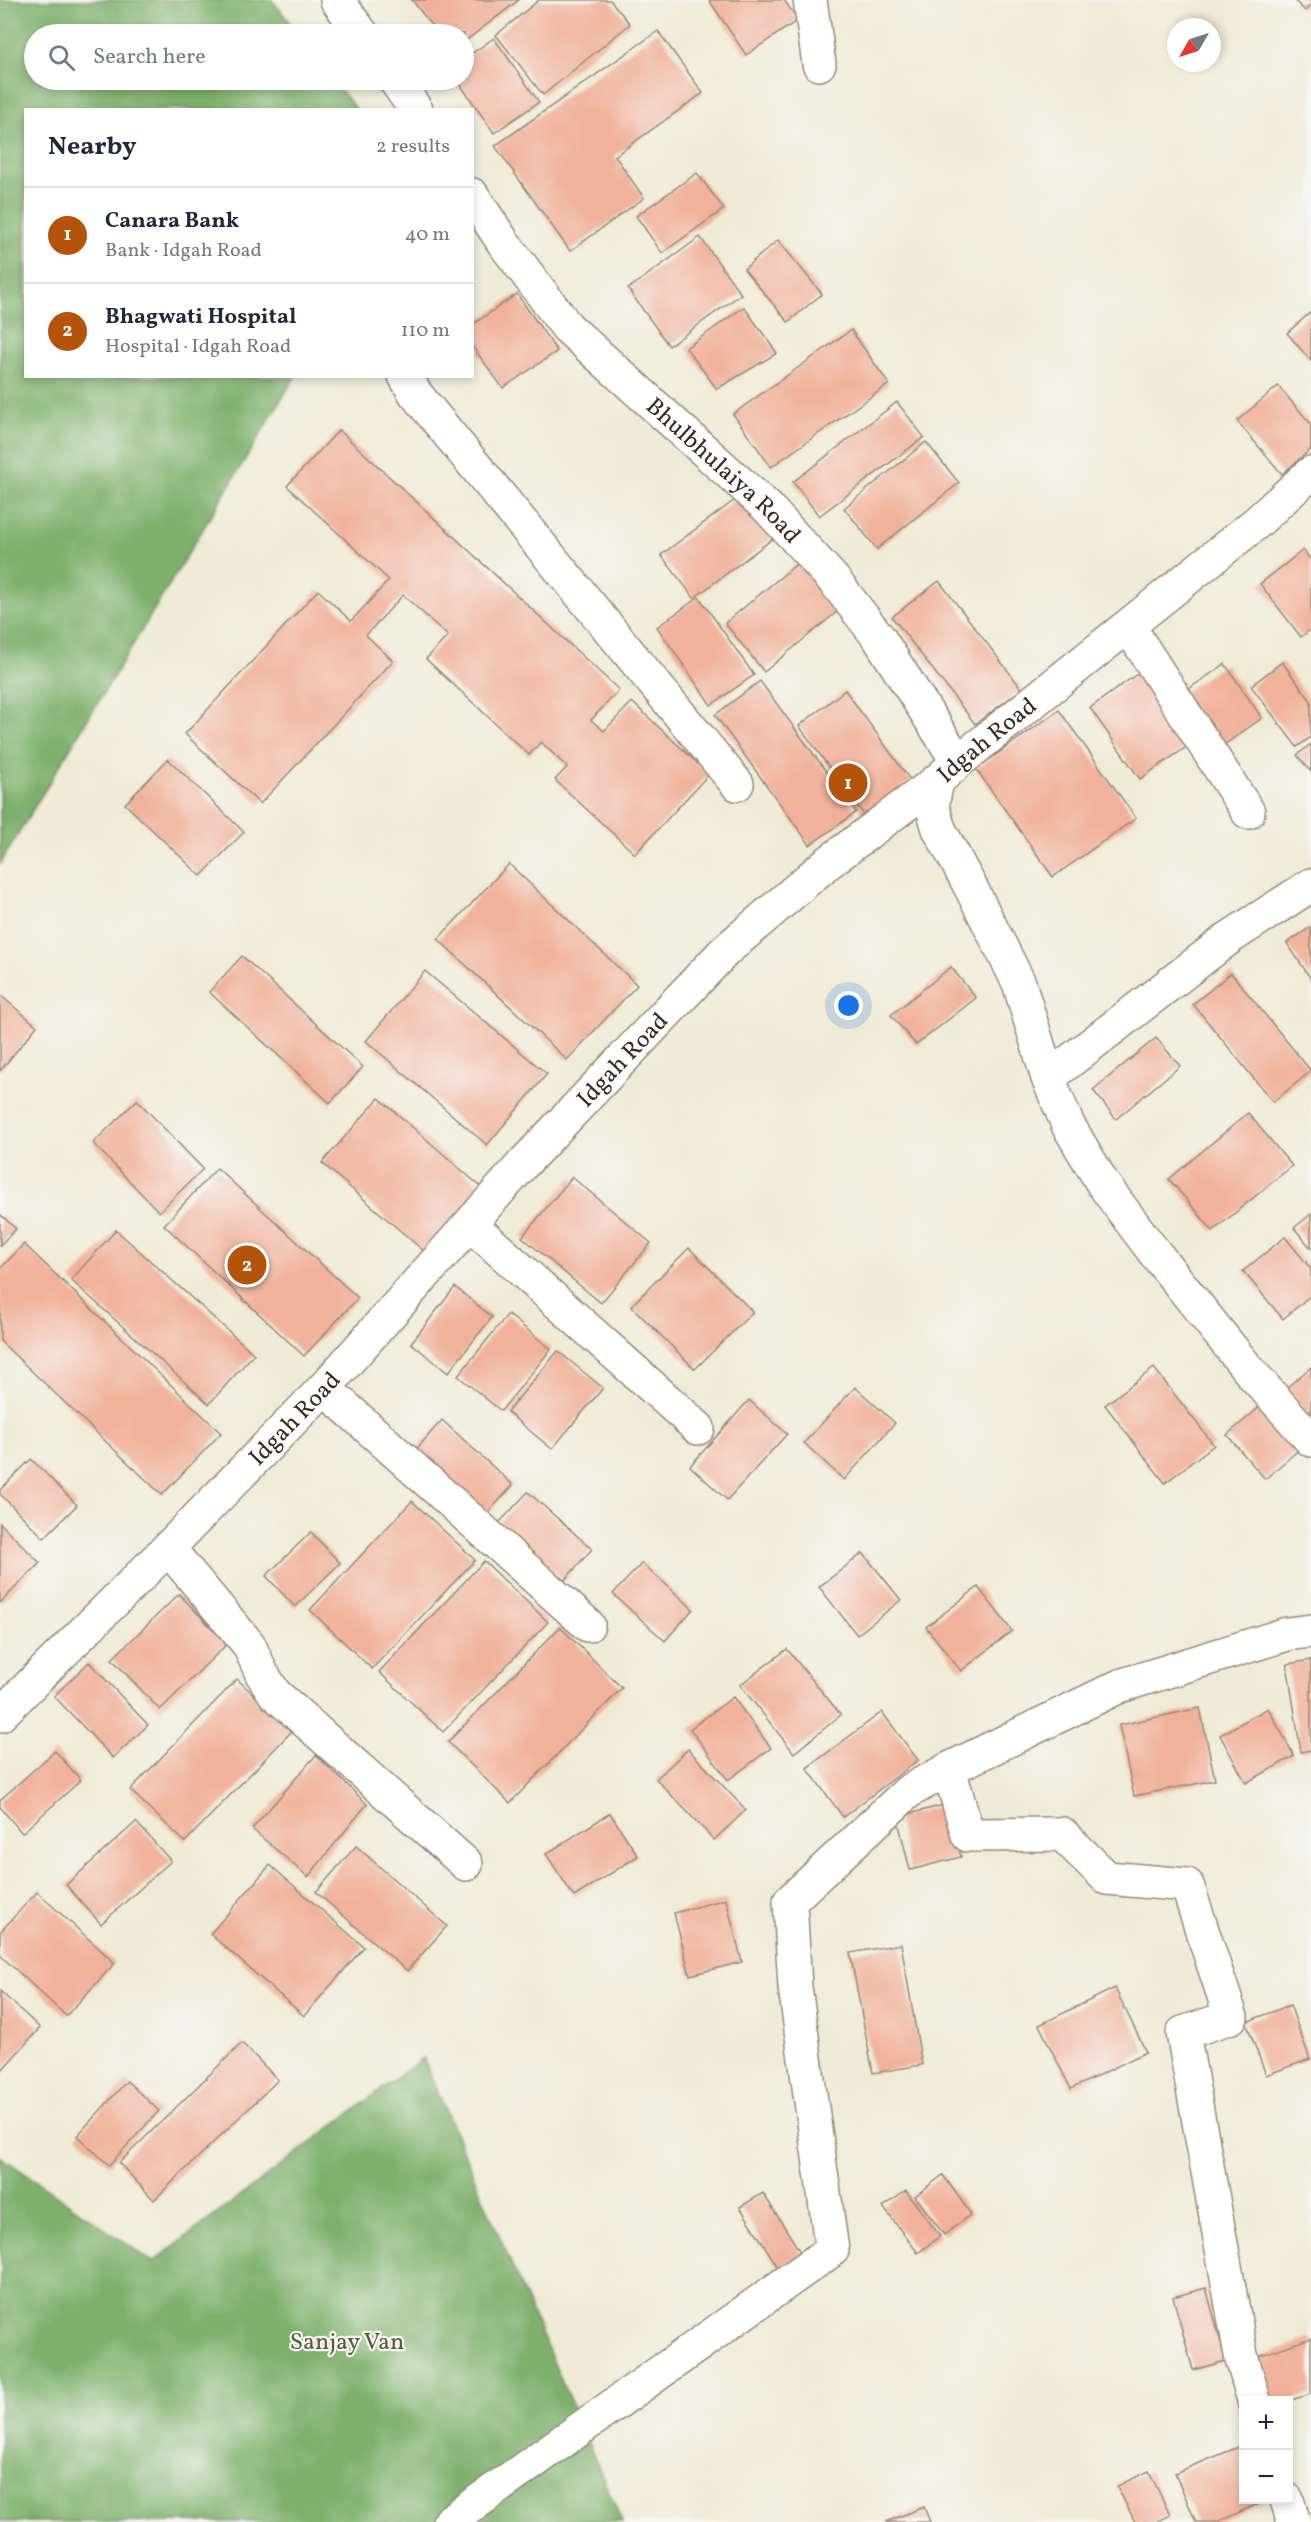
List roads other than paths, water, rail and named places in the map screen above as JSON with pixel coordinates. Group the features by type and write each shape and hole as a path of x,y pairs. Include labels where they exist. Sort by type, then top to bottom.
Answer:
{"street":[{"path":"337,0 355,24"},
{"path":"810,0 819,64"},
{"path":"402,90 415,108"},
{"name":"Bhulbhulaiya Road","path":"474,202 482,232 567,327 767,507 832,579 879,638 947,772"},
{"path":"406,378 415,393 737,783"},
{"name":"Idgah Road","path":"0,1715 324,1388 524,1164 725,951 825,865 947,772 1129,627 1255,524 1311,473"},
{"path":"1129,627 1248,812"},
{"path":"947,772 933,806 939,829 1019,983 1048,1078 1068,1125 1103,1184 1151,1248 1247,1368 1311,1440"},
{"path":"1048,1078 1229,938 1311,885"},
{"path":"470,1224 698,1428"},
{"path":"324,1388 588,1625"},
{"path":"168,1548 249,1644 262,1674 276,1694 466,1864"},
{"path":"448,2522 832,2250 795,1987 790,1901 909,1791 949,1769 1120,1686 1287,1634 1311,1631"},
{"path":"949,1769 968,1835 1062,1834 1107,1878 1187,1886 1231,2017 1183,2033 1241,2355 1253,2396"},
{"path":"1289,2504 1294,2522"}],"place":[{"name":"Canara Bank","path":"848,783"},
{"name":"Bhagwati Hospital","path":"247,1265"}],"park label":[{"name":"Sanjay Van","path":"347,2341"}]}
